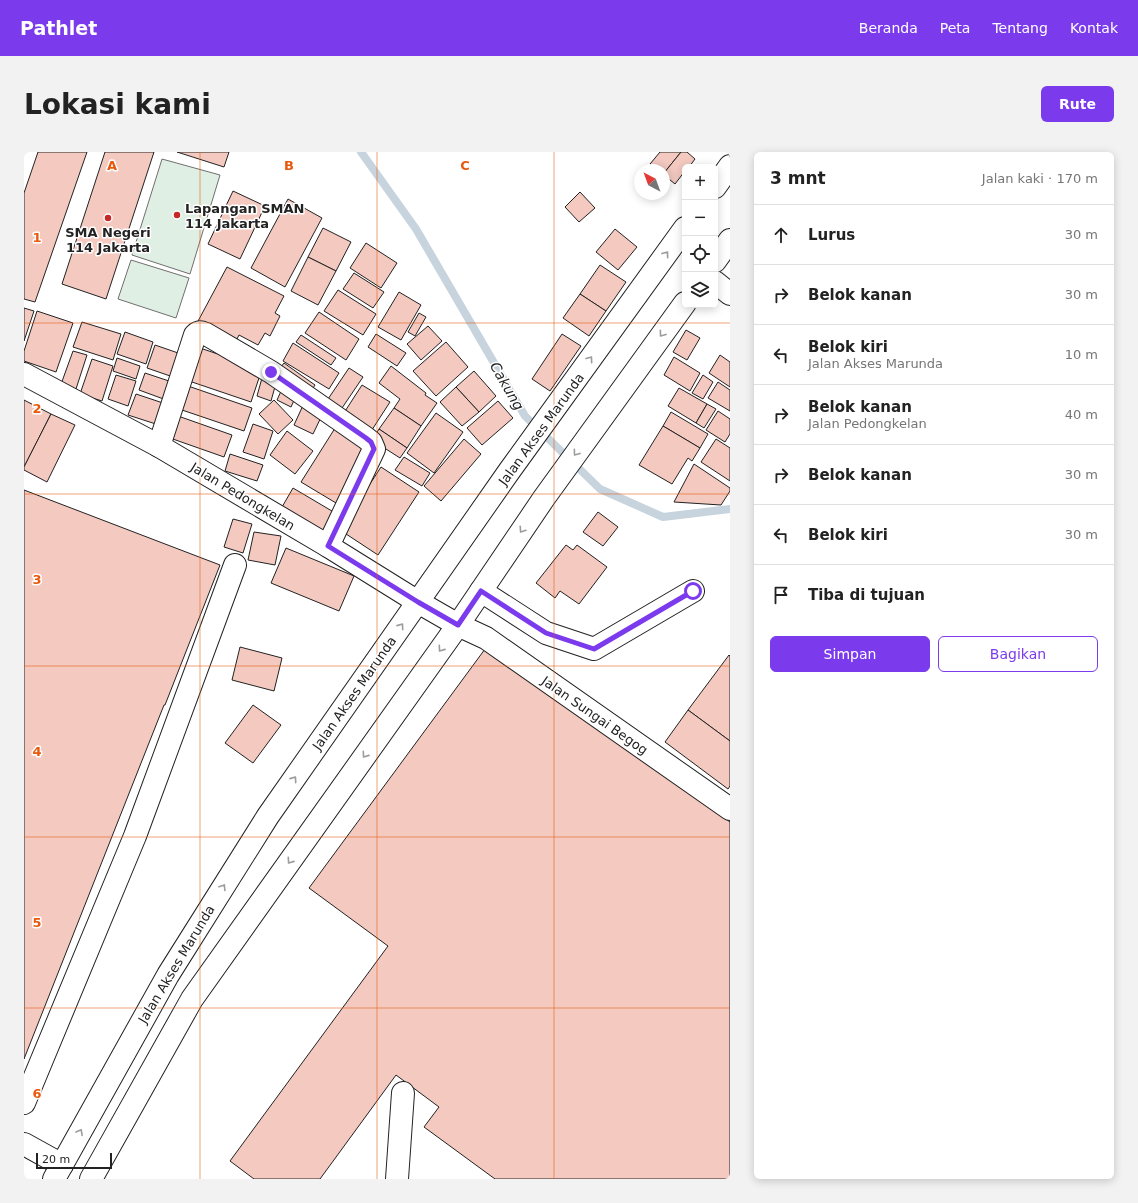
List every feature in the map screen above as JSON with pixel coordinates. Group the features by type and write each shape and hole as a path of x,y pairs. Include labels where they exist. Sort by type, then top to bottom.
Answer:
{"main road":[{"path":"718,182 730,166"},
{"name":"Jalan Akses Marunda","path":"58,1172 168,975 268,816 510,470 682,232"},
{"path":"718,257 730,240"},
{"path":"718,284 730,294"},
{"path":"91,1179 192,999 458,625 544,498 682,307"},
{"path":"159,446 195,335 201,332 271,372 366,438 373,446 374,449 328,546"},
{"name":"Jalan Pedongkelan","path":"24,374 159,446 458,625"},
{"path":"24,1103 135,836 236,565"},
{"path":"481,591 546,633 594,649 693,591"},
{"name":"Jalan Sungai Begog","path":"458,625 486,638 727,802"},
{"path":"397,1179 403,1093"},
{"path":"24,1144 58,1172"}],"green space":[{"name":"Lapangan SMAN 114 Jakarta","path":"162,159 220,175 190,274 132,255"},
{"path":"131,260 189,278 176,318 118,299"}],"building":[{"path":"38,152 87,152 35,302 24,299 24,193"},
{"name":"SMA Negeri 114 Jakarta","path":"105,152 154,152 106,299 62,284"},
{"path":"177,152 229,152 224,167"},
{"path":"660,152 681,152 670,166 670,164 650,164"},
{"path":"681,152 687,152 695,159 691,164 682,164 682,175 675,184 670,180 670,166"},
{"path":"233,191 265,206 240,259 208,244"},
{"path":"580,192 595,208 579,222 565,207"},
{"path":"288,199 322,218 285,287 251,268"},
{"path":"323,228 351,242 336,271 308,257"},
{"path":"615,229 637,247 618,270 596,252"},
{"path":"366,243 397,263 381,288 350,268"},
{"path":"308,257 336,271 318,305 291,291"},
{"path":"600,265 626,282 606,311 580,294"},
{"path":"227,267 284,296 275,313 280,316 270,336 265,333 258,345 239,335 235,343 197,323"},
{"path":"354,273 384,292 373,308 343,289"},
{"path":"338,290 376,314 363,335 324,311"},
{"path":"399,292 421,305 401,340 378,327"},
{"path":"580,294 606,311 589,336 563,318"},
{"path":"24,308 34,311 24,341"},
{"path":"37,311 73,323 56,372 24,361 24,351"},
{"path":"319,312 359,339 346,360 305,333"},
{"path":"419,313 426,317 415,336 408,332"},
{"path":"82,322 121,334 113,360 73,347"},
{"path":"428,326 442,341 421,360 407,344"},
{"path":"686,330 700,338 687,360 673,352"},
{"path":"125,332 153,342 146,364 117,354"},
{"path":"376,334 406,353 397,366 368,347"},
{"path":"562,334 581,346 550,391 532,379"},
{"path":"301,335 336,358 331,365 296,342"},
{"path":"446,342 468,367 436,396 413,371"},
{"path":"293,343 339,373 329,389 283,361"},
{"path":"155,345 184,355 176,378 147,368"},
{"path":"200,348 262,369 251,402 189,381"},
{"path":"73,351 87,355 75,392 60,387"},
{"path":"720,355 730,362 730,387 709,373"},
{"path":"674,357 700,373 690,391 664,375"},
{"path":"117,358 140,366 136,379 113,371"},
{"path":"92,359 113,366 102,401 80,394"},
{"path":"284,363 315,385 310,393 278,371"},
{"path":"391,366 426,393 425,395 437,403 421,426 394,408 400,399 379,383"},
{"path":"349,368 363,377 340,411 326,402"},
{"path":"474,371 496,396 479,412 456,387"},
{"path":"145,373 175,383 169,401 139,390"},
{"path":"116,375 136,381 128,406 108,399"},
{"path":"703,375 713,382 703,399 692,393"},
{"path":"262,378 276,383 271,401 257,396"},
{"path":"718,382 730,390 730,411 708,398"},
{"path":"362,385 390,402 368,436 340,419"},
{"path":"188,386 252,408 244,431 179,409"},
{"path":"456,387 479,412 462,426 440,402"},
{"path":"679,388 707,404 696,423 668,406"},
{"path":"282,389 296,396 291,407 277,400"},
{"path":"136,394 169,405 162,426 128,415"},
{"path":"24,400 51,414 24,467"},
{"path":"274,400 293,420 278,434 259,414"},
{"path":"305,401 324,411 313,434 294,425"},
{"path":"498,401 513,418 482,445 467,428"},
{"path":"707,404 716,409 704,428 696,423"},
{"path":"394,408 421,426 407,448 379,429"},
{"path":"718,411 730,419 730,434 725,442 706,430"},
{"path":"671,412 708,434 700,448 663,426"},
{"path":"436,413 463,432 434,473 407,453"},
{"path":"51,414 75,425 47,482 24,470 24,467"},
{"path":"178,416 232,435 224,457 170,438"},
{"path":"253,424 273,431 264,459 243,452"},
{"path":"337,425 372,447 336,503 301,482"},
{"path":"663,426 700,448 692,461 688,458 672,484 639,465"},
{"path":"379,429 407,448 400,458 372,440"},
{"path":"287,431 313,451 295,474 270,455"},
{"path":"464,439 481,454 441,501 424,486"},
{"path":"716,439 730,448 730,481 701,462"},
{"path":"230,454 263,465 257,481 225,471"},
{"path":"404,457 430,473 422,486 395,470"},
{"path":"694,464 730,488 730,491 721,505 674,502"},
{"path":"381,467 419,492 378,555 340,530"},
{"path":"293,488 337,514 326,533 282,507"},
{"path":"24,490 220,565 24,1059"},
{"path":"598,512 618,527 603,546 583,532"},
{"path":"233,519 252,524 243,553 224,547"},
{"path":"254,532 281,536 275,565 248,560"},
{"path":"566,545 573,550 577,545 607,567 579,604 560,591 555,598 536,583"},
{"path":"286,548 354,576 339,611 271,583"},
{"path":"488,645 730,822 730,1179 495,1179 424,1127 439,1107 396,1075 320,1179 254,1179 230,1161 388,946 309,888"},
{"path":"240,647 282,658 274,691 232,680"},
{"path":"729,655 730,656 730,741 688,710"},
{"path":"253,705 281,725 253,763 225,743"},
{"path":"688,710 730,741 730,786 728,789 665,742"}],"waterway":[{"name":"Cakung","path":"361,152 416,229 525,416 600,489 663,517 730,509"}],"place":[{"name":"Lapangan SMAN 114 Jakarta","path":"177,215"},
{"name":"SMA Negeri 114 Jakarta","path":"108,218"}],"route":[{"path":"271,372 369,440 374,449 328,546 458,625 481,591 546,633 594,649 693,591"}]}
